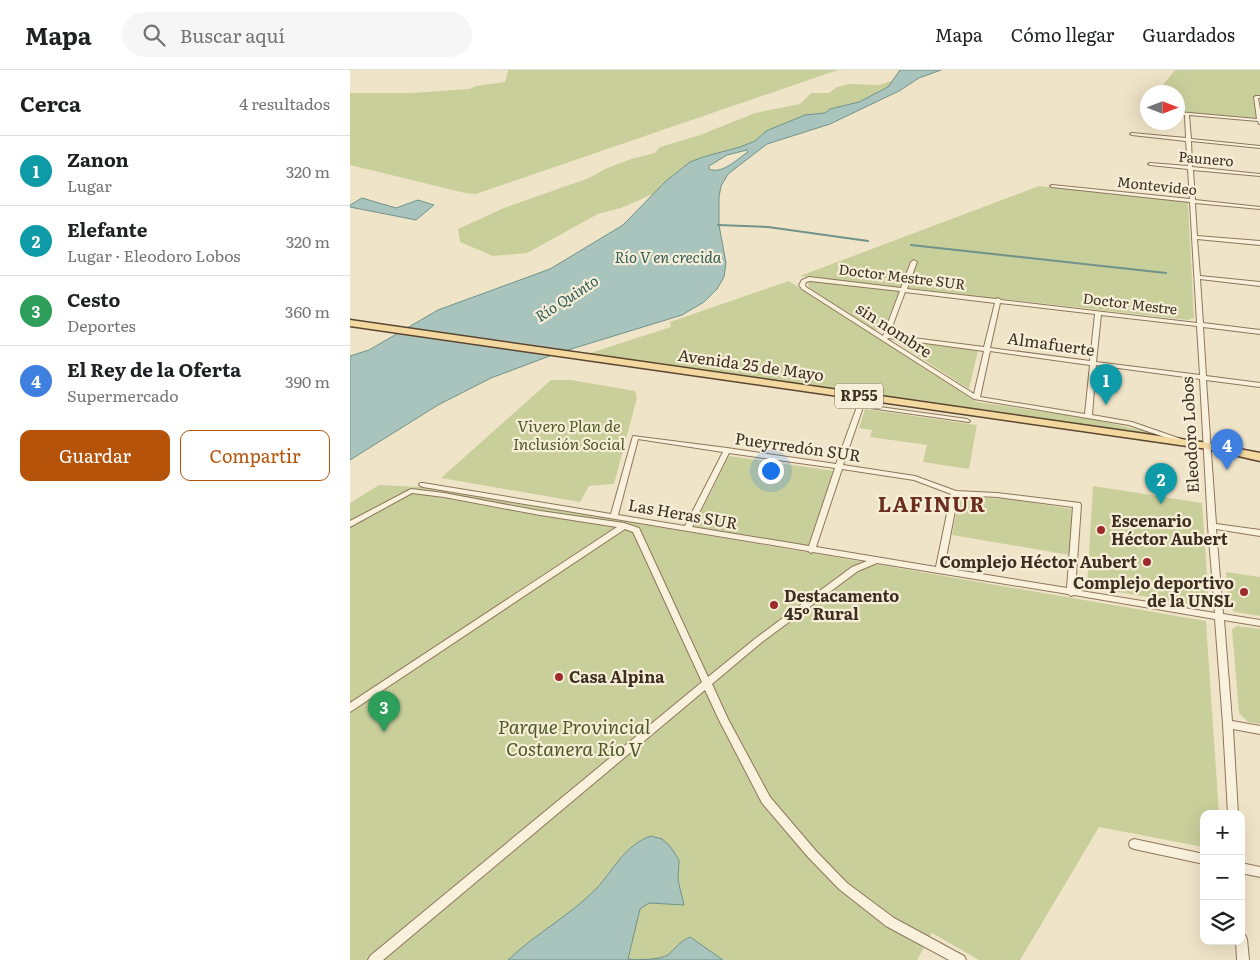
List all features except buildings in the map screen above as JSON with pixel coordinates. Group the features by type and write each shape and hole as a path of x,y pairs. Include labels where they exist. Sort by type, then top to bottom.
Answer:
{"main road":[{"name":"Avenida 25 de Mayo","path":"350,323 1190,443 1260,457"},
{"name":"Avenida 25 de Mayo","path":"1208,446 1237,446 1260,449"}],"street":[{"path":"1187,114 1260,121 1258,97"},
{"name":"Eleodoro Lobos","path":"1187,114 1212,526 1228,724 1233,810"},
{"path":"1132,134 1260,147"},
{"name":"Paunero","path":"1150,164 1260,175"},
{"name":"Montevideo","path":"1052,186 1260,208"},
{"path":"1195,237 1260,243"},
{"path":"885,337 914,262"},
{"path":"1197,277 1260,284"},
{"name":"Doctor Mestre SUR","path":"804,281 809,279 998,300"},
{"name":"sin nombre","path":"804,281 802,285 804,288 885,337 976,398"},
{"path":"998,300 976,398 1140,426 1190,443"},
{"name":"Doctor Mestre","path":"998,300 1260,332"},
{"path":"1088,417 1098,313"},
{"name":"Almafuerte","path":"885,337 1260,385"},
{"path":"811,550 860,405 967,421"},
{"name":"Pueyrredón SUR","path":"614,517 635,437 915,478 955,494"},
{"path":"687,529 727,450"},
{"name":"Las Heras SUR","path":"423,484 811,550 1260,623"},
{"path":"350,524 403,494 412,491 444,494 540,513 624,526 636,530 724,720 766,800 812,854 843,886 890,922 942,956 960,960"},
{"path":"939,571 955,494 998,495 1077,505 1071,593"},
{"path":"350,708 624,526"},
{"path":"1212,526 1260,533"},
{"path":"374,960 759,640 847,575 874,560"},
{"path":"1228,724 1260,730"},
{"path":"1134,844 1200,858"},
{"path":"1245,869 1260,872"},
{"path":"1242,945 1243,960"}],"green space":[{"path":"508,70 838,70 476,194 350,165 350,93 411,93 469,89 476,86 505,82"},
{"path":"1175,70 1260,70 1260,96 1253,96 1256,118 1185,113 1185,85 1163,85"},
{"path":"894,80 888,87 859,102 830,109 825,113 805,115 766,131 755,141 690,162 666,181 655,193 621,208 598,214 527,253 493,256 460,242 458,229 504,208 589,178 605,169 631,159 655,153 660,147 700,135 755,113 800,104 811,93 829,93 837,87 850,84 879,85"},
{"path":"1039,186 1184,201 1188,203 1194,318 1188,320 800,276"},
{"path":"789,281 977,402 1093,419 1149,432 1148,434 584,355 671,327 670,322"},
{"path":"810,281 899,292 884,329 875,330 809,288 808,283"},
{"path":"892,339 978,351 969,389"},
{"name":"Vivero Plan de Inclusión Social","path":"551,380 571,380 635,391 637,398 614,484 589,486 580,502 441,478"},
{"path":"865,409 977,425 969,469 923,462 927,445 870,437 872,430 859,428"},
{"path":"729,456 835,471 809,546 693,528"},
{"name":"Parque Provincial Costanera Río V","path":"379,485 420,487 1206,621 1219,810 1200,810 1200,846 1099,827 1020,960 979,960 932,933 917,960 350,960 350,503"},
{"name":"Complejo Héctor Aubert","path":"1093,486 1202,503 1209,602 1201,606 1087,587"},
{"path":"959,498 1008,499 1072,509 1070,555 952,535"},
{"name":"Complejo deportivo de la UNSL","path":"1226,572 1260,577 1260,616 1235,612 1229,607"},
{"path":"1237,626 1260,629 1260,724 1248,722 1239,713 1232,629"}],"water":[{"name":"Río V en crecida","path":"900,70 941,70 919,78 899,91 830,124 767,144 728,174 721,186 719,197 719,225 726,263 724,277 717,289 704,302 682,315 555,354 491,378 438,405 350,460 350,356 369,350 438,310 550,269 623,225 666,181 690,162 755,141 766,131 805,115 825,113 830,109 859,102 888,87","holes":["747,150 748,152 724,168 719,170 709,169 709,166 727,155"]},
{"path":"362,198 396,208 418,200 434,205 416,220 350,207 350,205"},
{"path":"651,836 662,839 670,846 679,860 678,880 684,905 649,903 640,909 628,959 638,960 508,960 587,898 634,845"},
{"path":"690,937 723,960 638,960 664,957"}],"waterway":[{"path":"718,225 768,227 868,241"},
{"path":"911,245 1166,273"}],"place":[{"name":"Zanon","path":"1106,405"},
{"name":"El Rey de la Oferta","path":"1227,470"},
{"name":"Elefante","path":"1161,504"},
{"name":"Escenario Héctor Aubert","path":"1101,530"},
{"name":"Complejo Héctor Aubert","path":"1147,562"},
{"name":"Complejo deportivo de la UNSL","path":"1244,592"},
{"name":"Destacamento 45º Rural","path":"774,605"},
{"name":"Casa Alpina","path":"559,677"},
{"name":"Cesto","path":"384,732"}],"district":[{"name":"LAFINUR","path":"932,505"}],"water label":[{"name":"Río Quinto","path":"567,299"}]}
